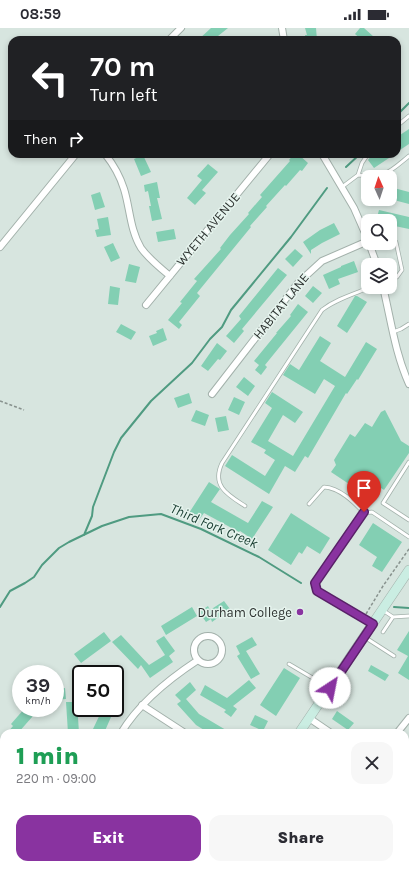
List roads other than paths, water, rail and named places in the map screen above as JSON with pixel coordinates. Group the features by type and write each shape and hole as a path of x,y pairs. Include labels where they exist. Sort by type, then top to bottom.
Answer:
{"main road":[{"path":"302,729 409,570"}],"street":[{"path":"173,36 181,28"},
{"path":"0,247 73,158"},
{"path":"108,158 122,182 139,244 148,257 170,276"},
{"name":"WYETH AVENUE","path":"146,305 267,158"},
{"path":"324,158 354,208 361,224"},
{"name":"HABITAT LANE","path":"212,394 298,283 322,261 361,244"},
{"path":"385,294 402,368 409,384"},
{"path":"204,636 212,636 218,640 222,646 222,653 218,660 212,663 204,663 198,660 194,653 194,646 198,640 204,636"},
{"path":"123,729 142,705 168,682 198,660"},
{"path":"142,705 179,729"},
{"path":"309,718 326,729"},
{"path":"400,729 409,718"}],"lane":[{"path":"401,123 409,116"},
{"path":"358,174 372,176 389,173 409,156"},
{"path":"342,187 358,174 365,158"},
{"path":"397,247 402,270 397,278"},
{"path":"245,506 224,492 217,477 218,470 322,310 341,298 361,291"},
{"path":"393,332 401,330 409,324"},
{"path":"409,462 383,503 409,520"},
{"path":"309,504 324,486 332,487 354,502 364,512 372,512 409,537"},
{"path":"364,512 315,583 317,591 373,624"},
{"path":"382,610 393,617 409,616"},
{"path":"383,632 393,617"},
{"path":"364,637 394,656"},
{"path":"289,664 330,688"}],"waterway":[{"path":"401,111 409,103"},
{"path":"346,167 356,158"},
{"path":"84,535 92,516 93,507 114,452 121,438 151,401 192,363 210,339 222,327 231,310 291,237 327,188"},
{"name":"Third Fork Creek","path":"0,607 10,591 34,577 42,565 59,548 69,542 102,526 129,517 161,514 201,529 259,557 301,583"},
{"name":"Third Fork Creek","path":"394,607 409,608"}],"place":[{"name":"Durham College","path":"300,612"}]}
